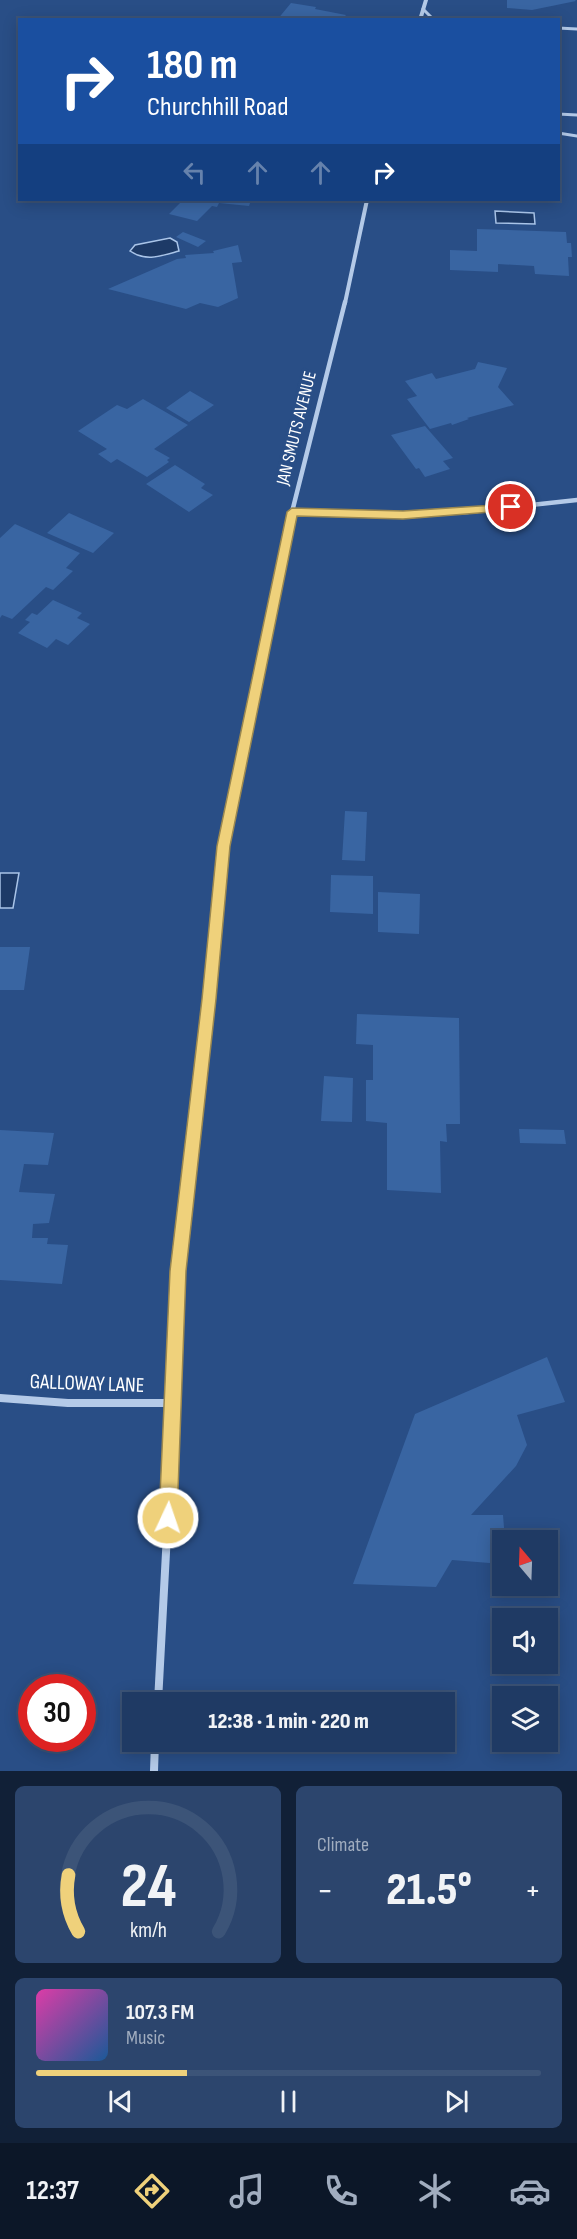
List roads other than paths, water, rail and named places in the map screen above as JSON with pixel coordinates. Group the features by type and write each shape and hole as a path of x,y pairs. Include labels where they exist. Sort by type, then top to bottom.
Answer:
{"street":[{"path":"421,18 426,0"},
{"name":"JAN SMUTS AVENUE","path":"159,1692 174,1403 178,1271 224,846 292,512 356,259 367,201"},
{"path":"292,512 403,515 467,512 577,500"},
{"name":"GALLOWAY LANE","path":"0,1398 68,1402 174,1403"},
{"path":"154,1771 155,1752"}],"lane":[{"path":"423,9 432,18"},
{"path":"560,28 577,28"},
{"path":"560,114 577,115"},
{"path":"560,133 577,136"}],"water":[{"path":"495,211 534,213 535,224 496,223"},
{"path":"170,238 177,242 179,251 148,257 130,251 135,245"},
{"path":"0,873 19,873 13,908 0,908"}]}
